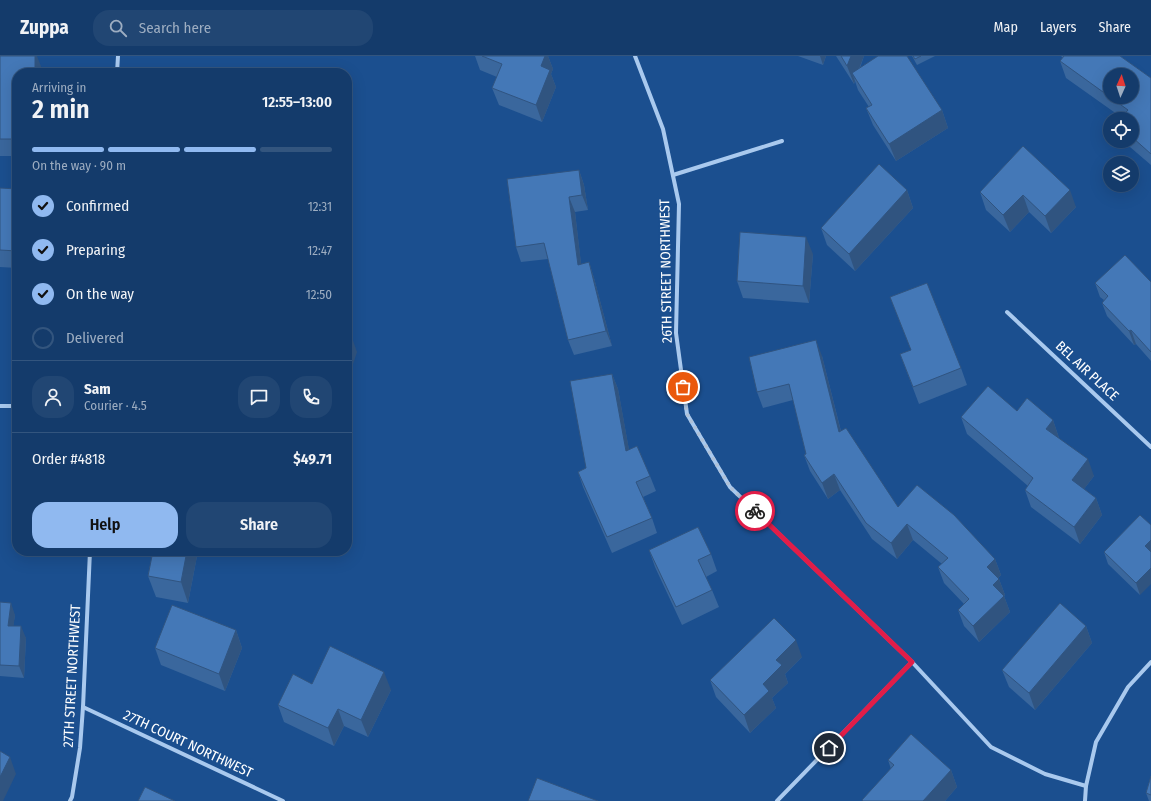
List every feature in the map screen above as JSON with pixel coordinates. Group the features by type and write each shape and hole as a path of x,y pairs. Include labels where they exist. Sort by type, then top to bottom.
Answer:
{"street":[{"path":"117,68 118,56"},
{"name":"26TH STREET NORTHWEST","path":"635,56 663,129 679,204 676,333 687,414 730,487 912,662 991,747 1045,774 1086,786"},
{"path":"673,175 782,141"},
{"name":"BEL AIR PLACE","path":"1007,312 1151,447"},
{"path":"0,406 12,406"},
{"name":"27TH STREET NORTHWEST","path":"70,801 72,797 80,748 90,556"},
{"path":"777,801 912,662"},
{"path":"1085,801 1086,786 1096,742 1128,687 1151,662"},
{"name":"27TH COURT NORTHWEST","path":"83,707 283,801"}],"building":[{"path":"0,56 35,56 35,68 12,68 12,139 0,139"},
{"path":"482,56 545,56 541,66 550,70 536,105 492,88 502,64"},
{"path":"841,56 851,56 847,66"},
{"path":"878,56 907,56 942,110 889,144 866,108 872,105 852,73"},
{"path":"913,56 921,56 915,59"},
{"path":"1064,56 1120,56 1137,68 1103,68 1103,92 1060,61"},
{"path":"1139,69 1151,78 1151,154 1139,143 1139,112 1126,112 1128,110 1120,104 1139,104"},
{"path":"1023,146 1070,190 1045,216 1023,195 1003,215 980,192"},
{"path":"879,164 907,190 849,254 821,228"},
{"path":"579,170 582,195 569,197 578,265 589,262 606,331 568,340 544,243 516,247 507,179"},
{"path":"0,188 12,189 12,251 0,250"},
{"path":"740,232 806,237 803,286 737,281"},
{"path":"1125,255 1151,282 1151,352 1131,330 1129,331 1102,303 1108,296 1095,283"},
{"path":"927,283 961,368 913,387 900,354 911,350 890,297"},
{"path":"816,340 839,432 846,428 898,507 917,485 954,515 995,559 987,567 999,579 993,585 1004,596 973,626 958,610 969,599 938,567 948,558 907,524 891,543 866,523 834,474 822,483 804,455 806,454 789,384 757,392 749,357"},
{"path":"612,374 626,451 637,446 650,476 636,482 652,518 607,537 578,472 586,468 570,381"},
{"path":"988,386 1017,411 1027,398 1053,420 1046,429 1088,459 1072,480 1096,498 1074,527 1025,490 1033,478 961,417"},
{"path":"1140,515 1151,525 1151,540 1145,546 1151,552 1151,568 1136,583 1104,552"},
{"path":"698,527 711,554 698,560 712,590 676,607 649,550"},
{"path":"152,556 186,556 181,582 148,576"},
{"path":"0,602 11,603 8,626 21,626 19,666 0,665"},
{"path":"1060,603 1086,626 1029,693 1002,670"},
{"path":"172,605 236,630 219,674 155,648"},
{"path":"774,618 796,640 776,660 782,665 763,684 769,691 744,715 710,680"},
{"path":"330,646 384,672 361,720 338,709 328,728 278,705 293,674 312,684"},
{"path":"911,734 951,770 923,801 863,801 862,800 894,765 888,760"},
{"path":"0,751 10,757 0,777"},
{"path":"1151,776 1151,795 1146,793"},
{"path":"537,778 598,801 528,801"},
{"path":"145,787 175,801 138,801"}],"way so far":[{"path":"683,387 687,414 730,487 755,511"}],"route":[{"path":"755,511 912,662 829,748"}]}
